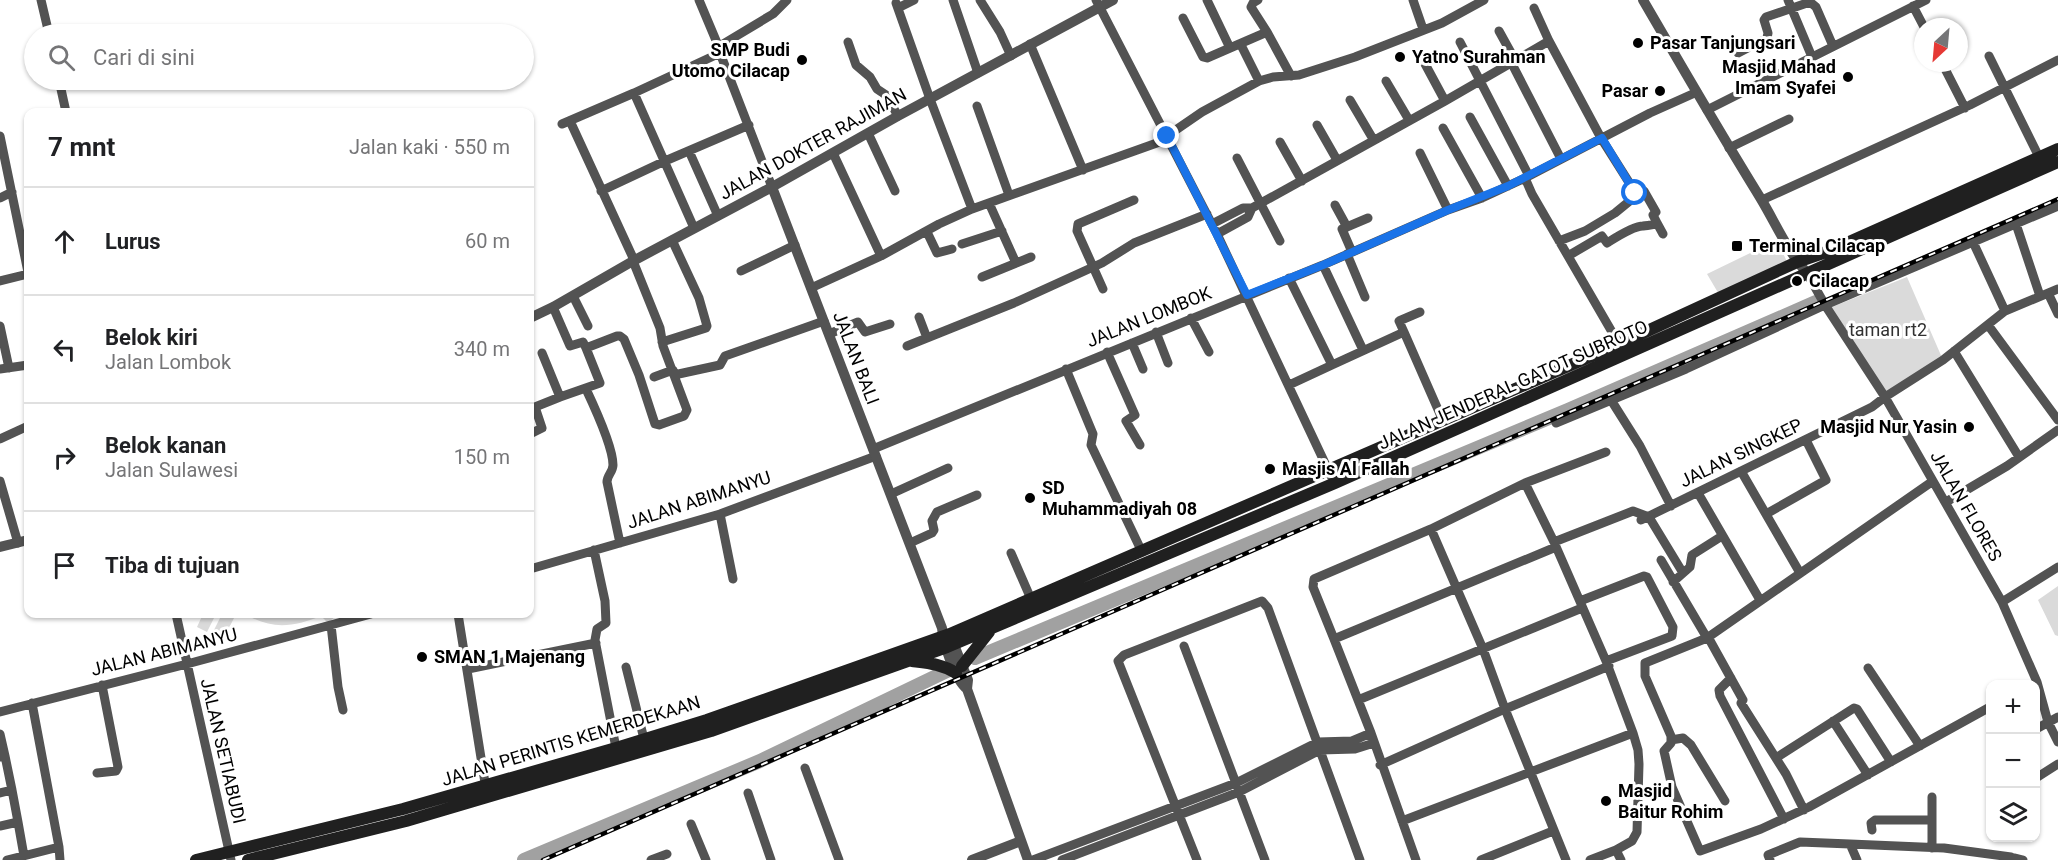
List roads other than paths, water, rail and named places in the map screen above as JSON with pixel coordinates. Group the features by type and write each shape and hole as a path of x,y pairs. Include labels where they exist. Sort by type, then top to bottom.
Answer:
{"main road":[{"name":"JALAN JENDERAL GATOT SUBROTO","path":"947,638 1031,599 1619,345 1797,262 1829,251 2058,149"},
{"name":"JALAN JENDERAL GATOT SUBROTO","path":"947,638 992,629 1335,483 2058,162"},
{"path":"909,661 959,669 992,629"},
{"name":"JALAN PERINTIS KEMERDEKAAN","path":"196,860 230,856 486,792 709,726 909,661 947,638"},
{"name":"JALAN PERINTIS KEMERDEKAAN","path":"248,860 406,821 644,739 709,726 947,638"}],"street":[{"path":"42,0 47,24"},
{"name":"JALAN BALI","path":"699,0 959,669 963,686 967,688 1028,860"},
{"path":"586,348 620,336 624,339 657,425 686,414 656,318 633,260 566,123 634,93 719,50 773,14 787,0"},
{"path":"914,0 897,6 972,209"},
{"path":"953,0 978,73"},
{"path":"980,0 1000,32 1011,56"},
{"name":"JALAN DOKTER RAJIMAN","path":"534,316 633,260 1011,56 1098,4 1113,0"},
{"path":"1208,0 1230,48"},
{"path":"1258,0 1251,7 1291,76"},
{"path":"1413,0 1423,29"},
{"path":"812,288 881,256 939,224 972,209 1168,137 1202,112 1259,81 1291,76 1355,57 1442,23 1470,4 1484,0"},
{"path":"1643,0 1797,262 1807,273"},
{"path":"1707,110 1926,0"},
{"path":"1738,53 1767,38 1768,33 1764,20 1766,17 1791,4 1810,2 1814,4 1833,46"},
{"path":"1098,4 1217,234 1335,483"},
{"path":"1791,4 1812,57"},
{"path":"1913,6 1919,18"},
{"path":"1534,8 1602,138 1637,195"},
{"path":"1183,18 1203,57 1208,58 1267,32"},
{"path":"1499,31 1561,159"},
{"path":"1212,224 1243,208 1256,206 1302,181 1549,40"},
{"path":"848,42 856,65 870,77 877,89 886,95 898,116"},
{"path":"1460,42 1559,241 1619,345"},
{"path":"1030,44 1083,170"},
{"path":"1240,45 1259,81"},
{"path":"1989,56 2039,157"},
{"path":"1762,200 1965,108 2058,60"},
{"path":"1424,62 1445,101"},
{"path":"1947,72 1965,108"},
{"path":"1386,81 1409,120"},
{"path":"61,90 65,108"},
{"name":"JALAN LOMBOK","path":"874,452 1066,369 1323,265 1448,210 1482,198 1696,92"},
{"path":"634,93 694,228"},
{"path":"1350,100 1373,140"},
{"path":"977,106 1009,195"},
{"path":"1470,117 1508,186"},
{"path":"1729,148 1789,119"},
{"path":"601,191 749,125"},
{"path":"1317,125 1337,160"},
{"path":"1443,128 1482,198"},
{"path":"868,133 895,191"},
{"path":"0,136 24,253"},
{"path":"1280,142 1302,181"},
{"path":"689,151 718,216"},
{"path":"833,153 881,256"},
{"path":"1420,153 1448,210"},
{"path":"1237,158 1256,206 1280,241"},
{"path":"1559,241 1585,231 1615,213 1644,191 1656,212 1653,214 1663,234"},
{"path":"0,198 12,192"},
{"path":"1103,289 1077,231 1078,225 1134,200"},
{"path":"989,203 1016,263"},
{"path":"1335,205 1347,227"},
{"path":"1217,234 1248,217 1256,206"},
{"path":"1556,423 1686,369 1825,305 2058,206"},
{"path":"907,346 1014,303 1094,267 1134,243 1206,214"},
{"path":"1365,297 1342,229 1368,218"},
{"path":"1568,256 1602,236 1607,243 1643,225 1648,227 1657,223"},
{"path":"2016,224 2044,295 2058,314"},
{"path":"962,244 1002,231"},
{"path":"927,232 937,253 952,249"},
{"path":"662,342 705,329 707,326 699,298 672,240"},
{"path":"1973,242 2005,311"},
{"path":"741,271 795,245"},
{"path":"982,277 1031,257"},
{"path":"1323,265 1363,350"},
{"name":"JALAN FLORES","path":"1807,273 1825,305 1885,397 2002,602 2034,680"},
{"path":"0,281 24,274"},
{"path":"1289,278 1332,365"},
{"name":"JALAN SINGKEP","path":"1646,518 1872,407 1954,351 2005,311 2058,289"},
{"path":"573,296 588,326"},
{"path":"534,407 600,384 583,342 570,346 553,307"},
{"path":"1420,312 1399,321 1443,421"},
{"path":"919,317 927,338"},
{"path":"1191,318 1209,352"},
{"path":"654,377 720,365 725,356 824,321"},
{"path":"829,334 858,322 866,332 890,324"},
{"path":"1988,325 2058,420"},
{"path":"0,326 4,369 24,366"},
{"path":"1156,332 1168,363"},
{"path":"1289,385 1404,332"},
{"path":"1131,342 1143,369"},
{"path":"1954,351 2019,457"},
{"path":"1107,352 1135,415 1126,421 1140,445"},
{"path":"543,354 560,397"},
{"path":"1066,369 1093,434 1091,445 1142,552"},
{"path":"586,389 602,425 613,462 613,470 606,482 620,543"},
{"path":"1611,400 1640,446 1671,506"},
{"path":"534,412 542,428 534,432"},
{"path":"0,439 24,428"},
{"path":"1946,502 2058,430"},
{"path":"1766,514 1826,480 1806,440"},
{"name":"JALAN ABIMANYU","path":"534,568 720,514 874,452"},
{"path":"1416,860 1380,765 1371,733 1313,587 1314,579 1431,529 1525,483 1606,452"},
{"path":"891,494 948,468"},
{"path":"1742,471 1800,573"},
{"path":"0,481 23,542 0,548"},
{"path":"1671,740 1645,676 1644,666 1647,661 1707,638 1933,481"},
{"path":"1525,483 1555,544 1607,664 1638,750 1640,764 1637,832 1632,841 1590,860"},
{"path":"1698,493 1760,600"},
{"path":"910,543 932,533 934,530 932,523 937,512 977,495"},
{"path":"1334,639 1633,511 1646,518 1683,573"},
{"path":"720,514 733,579"},
{"path":"1431,529 1483,649 1552,831 1566,860"},
{"path":"1673,582 1690,567 1692,555 1722,536"},
{"path":"594,550 605,601 606,623 596,632 593,643 616,748"},
{"path":"1011,553 1031,599"},
{"path":"1661,560 1731,678 1743,700 1741,704 1776,758 1804,810"},
{"path":"2002,602 2058,567"},
{"path":"1358,699 1483,649 1644,576 1647,577 1673,627 1671,636 1380,765"},
{"path":"1197,860 1118,664 1119,659 1124,655 1262,601 1268,608 1360,860"},
{"name":"JALAN SETIABUDI","path":"177,618 230,856"},
{"name":"JALAN ABIMANYU","path":"0,712 357,618"},
{"path":"459,618 486,792"},
{"path":"332,625 338,687 343,710"},
{"path":"468,669 593,643"},
{"path":"1184,646 1265,860"},
{"path":"626,667 644,739"},
{"path":"1868,668 1920,746"},
{"path":"1731,678 1718,693 1784,819"},
{"path":"97,773 116,771 118,767 102,685"},
{"name":"JALAN FLORES","path":"2040,698 2048,723 2058,742"},
{"path":"32,703 60,860"},
{"path":"1776,758 1852,709 1856,709 1891,762"},
{"path":"1671,740 1665,751 1672,787 1700,850 1761,830 1804,810 1986,709"},
{"path":"2040,727 2058,717"},
{"path":"1833,721 1868,775"},
{"path":"1062,860 1180,814 1319,746 1352,741 1371,733"},
{"path":"1402,821 1633,733"},
{"path":"0,734 24,856"},
{"path":"1671,740 1683,738 1691,745 1725,801"},
{"path":"1319,746 1355,749 1374,743"},
{"path":"2040,775 2058,764"},
{"path":"804,768 839,860"},
{"path":"1033,860 1176,804 1238,787"},
{"path":"0,793 12,790"},
{"path":"748,793 771,860"},
{"path":"1932,797 1932,848"},
{"path":"1872,830 1871,824 1875,820 1932,820"},
{"path":"0,826 18,822"},
{"path":"692,824 706,860"},
{"path":"1110,830 1114,840"},
{"path":"1481,860 1552,831"},
{"path":"972,860 1021,841"},
{"path":"1757,860 1769,857 1800,842 1932,848 2023,860"},
{"path":"1850,844 1857,860"},
{"path":"7,860 59,847"},
{"path":"1616,850 1621,860"},
{"path":"651,860 668,854"}],"waterway":[{"path":"975,658 1568,410 1816,302"},
{"path":"524,860 760,761 949,670"}],"railway":[{"path":"543,860 2058,199"}],"place":[{"name":"Pasar Tanjungsari","path":"1638,43"},
{"name":"Yatno Surahman","path":"1400,57"},
{"name":"SMP Budi Utomo Cilacap","path":"802,60"},
{"name":"Masjid Mahad Imam Syafei","path":"1848,77"},
{"name":"Pasar","path":"1660,91"},
{"name":"Terminal Cilacap","path":"1737,246"},
{"name":"Cilacap","path":"1797,281"},
{"name":"Masjid Nur Yasin","path":"1969,427"},
{"name":"Masjis Al Fallah","path":"1270,469"},
{"name":"SD Muhammadiyah 08","path":"1030,498"},
{"name":"SMAN 1 Majenang","path":"422,657"},
{"name":"Masjid Baitur Rohim","path":"1606,801"}],"park label":[{"name":"taman rt2","path":"1888,330"}]}
